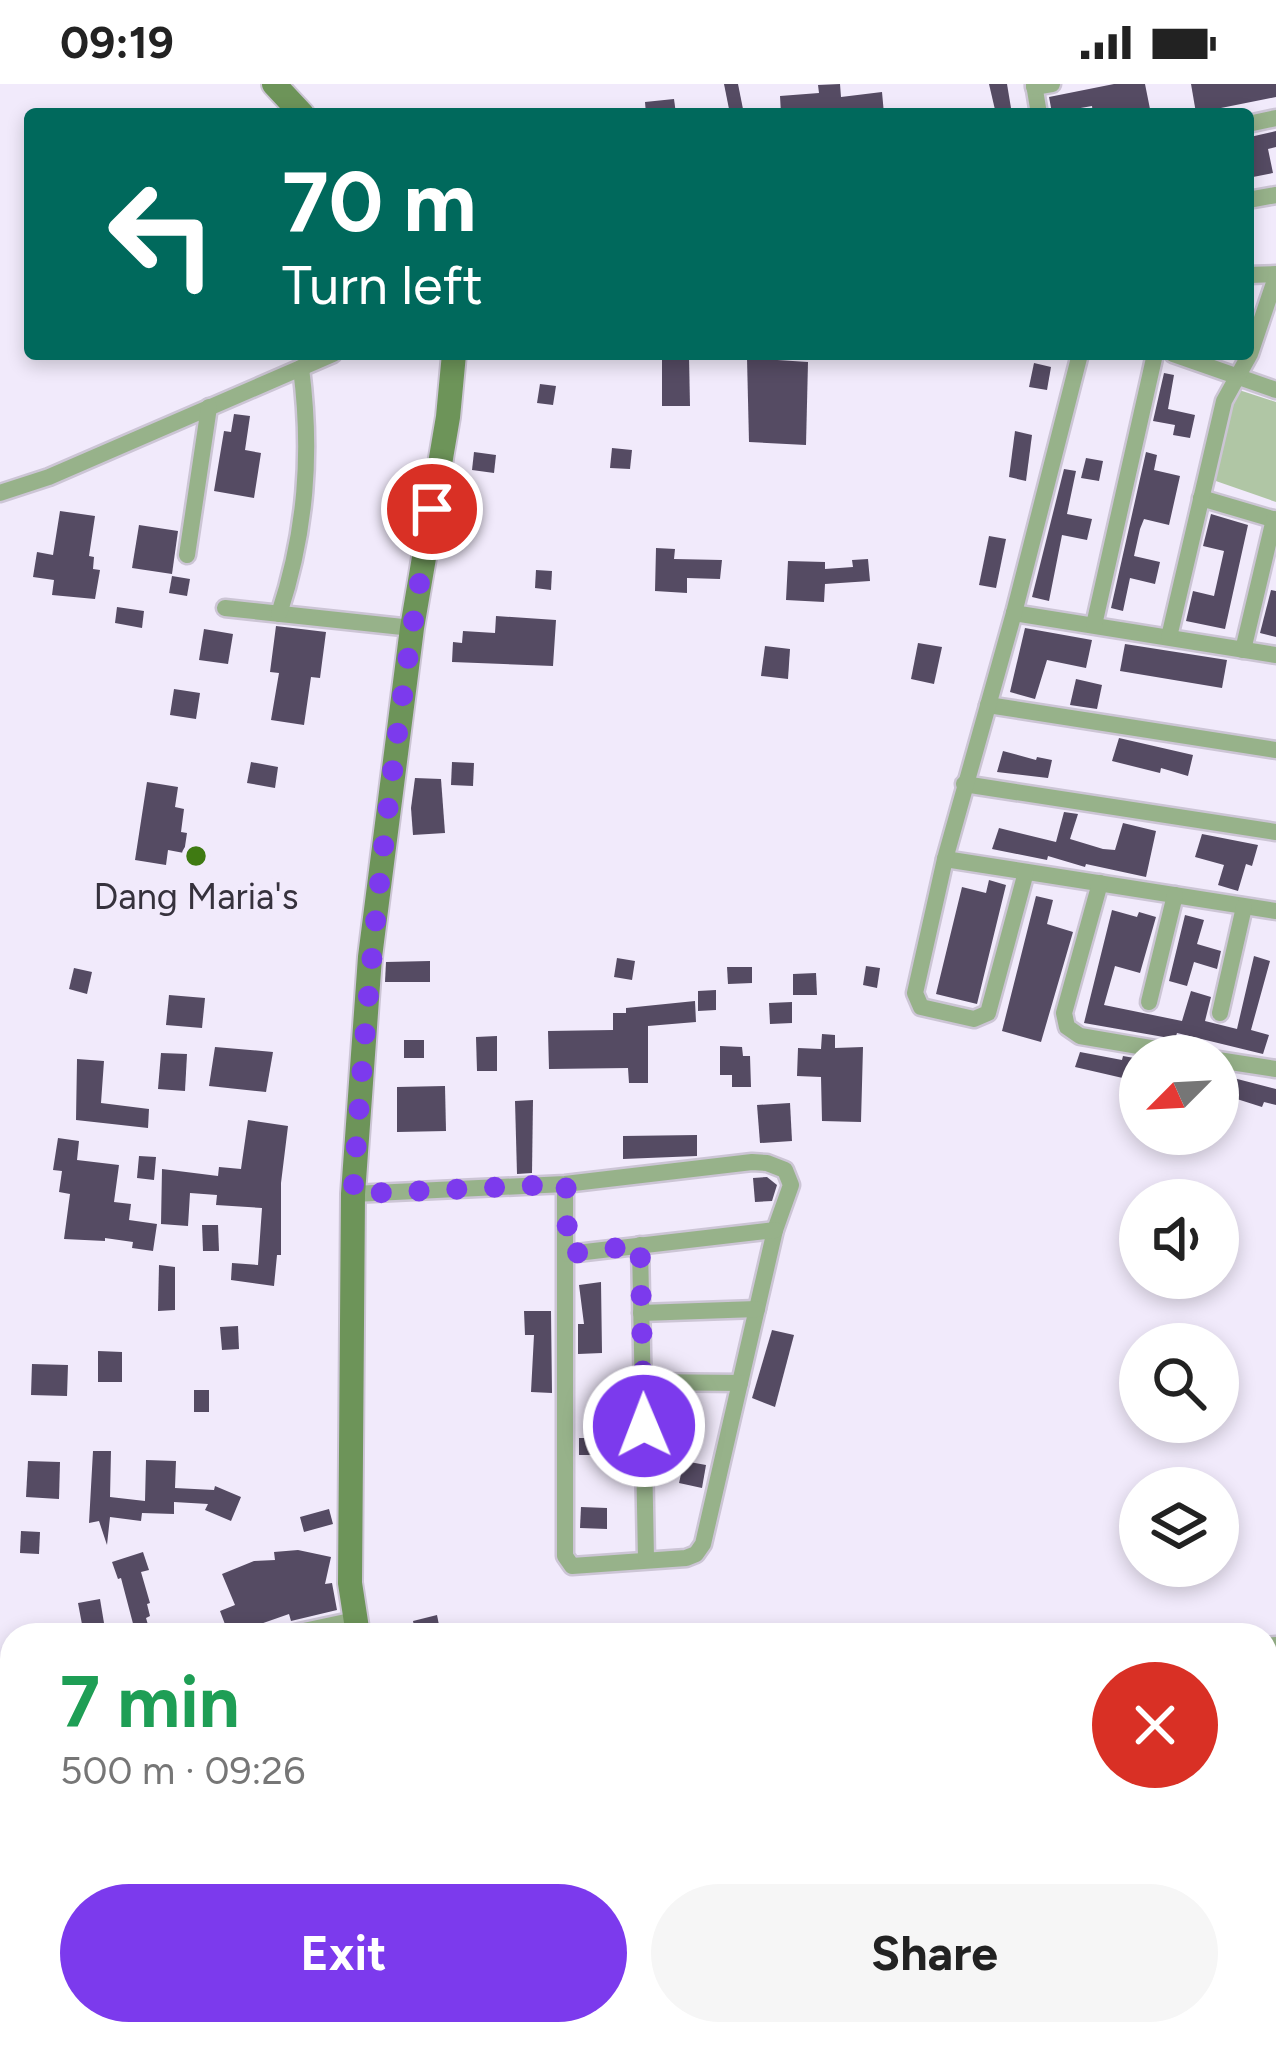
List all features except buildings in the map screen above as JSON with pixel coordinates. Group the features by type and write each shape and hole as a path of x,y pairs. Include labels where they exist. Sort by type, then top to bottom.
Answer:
{"street":[{"path":"274,84 296,108"},
{"path":"1254,342 1276,276"},
{"path":"0,494 319,360"},
{"path":"355,1623 350,1583 353,1194 370,957 412,628 453,360"},
{"path":"1026,872 991,1009 974,1018 921,1007 915,993 945,859 1078,360"},
{"path":"1094,625 1154,360"},
{"path":"1190,360 1276,390"},
{"path":"1169,637 1224,401 1246,360"},
{"path":"279,614 302,530 305,400 301,368"},
{"path":"187,555 209,407"},
{"path":"1201,498 1275,520 1243,650"},
{"path":"225,608 412,628"},
{"path":"1014,613 1276,655"},
{"path":"988,705 1276,750"},
{"path":"964,784 1276,832"},
{"path":"945,859 1276,911"},
{"path":"1100,883 1064,1013 1067,1027 1080,1036 1119,1043"},
{"path":"1149,1002 1175,895"},
{"path":"1220,1012 1244,907"},
{"path":"1239,1064 1276,1070"},
{"path":"353,1194 566,1184 767,1162 785,1170 791,1185 775,1230 703,1544 686,1558 572,1566 566,1556 566,1184"},
{"path":"568,1254 775,1230"},
{"path":"640,1245 646,1558"},
{"path":"641,1313 757,1309"},
{"path":"643,1382 740,1384"}],"green space":[{"path":"1236,389 1276,402 1276,502 1213,480"}],"place":[{"name":"Dang Maria's","path":"196,856"}],"route":[{"path":"432,509 370,957 353,1194 566,1184 568,1254 640,1245 644,1426"}]}
